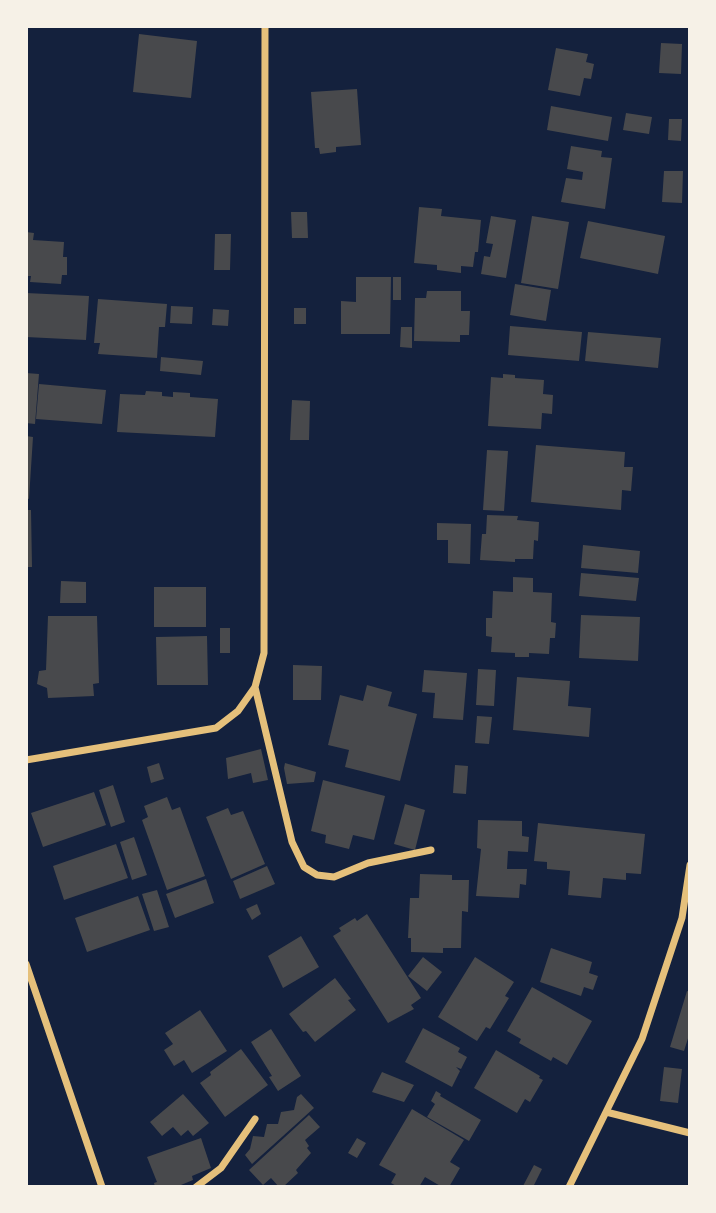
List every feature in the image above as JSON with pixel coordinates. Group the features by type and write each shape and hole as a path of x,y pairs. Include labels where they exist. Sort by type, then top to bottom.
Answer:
{"street":[{"path":"26,760 216,728 238,711 255,687 264,653 265,26"},
{"path":"255,687 292,842 304,867 317,876 334,877 368,863 431,850"},
{"path":"569,1187 642,1038 682,918 690,864"},
{"path":"26,964 102,1187"},
{"path":"606,1112 690,1133"},
{"path":"196,1187 221,1168 255,1119"}],"building":[{"path":"139,34 197,41 191,98 133,92"},
{"path":"661,43 682,44 681,74 659,73"},
{"path":"556,48 588,54 586,62 594,64 591,79 584,78 580,96 548,90"},
{"path":"357,89 361,145 336,147 336,152 320,154 319,148 315,148 311,92"},
{"path":"551,106 612,117 608,141 547,130"},
{"path":"626,113 652,117 649,134 623,130"},
{"path":"669,119 682,119 681,141 668,140"},
{"path":"571,146 602,151 601,157 612,158 605,209 561,202 566,178 582,180 583,172 567,169"},
{"path":"664,171 683,171 682,203 662,202"},
{"path":"419,207 442,209 441,216 481,220 478,252 475,252 473,267 461,266 461,273 437,270 437,265 414,263"},
{"path":"291,212 307,212 308,238 292,238"},
{"path":"491,216 516,220 506,278 481,274 484,256 490,257 493,244 486,243"},
{"path":"532,216 569,222 558,289 521,283"},
{"path":"588,221 665,236 658,274 580,258"},
{"path":"26,232 34,233 33,240 64,242 63,257 67,257 67,275 62,275 61,284 30,282 31,276 26,276"},
{"path":"215,234 231,234 230,270 214,270"},
{"path":"356,277 391,277 390,334 341,334 341,301 356,302"},
{"path":"393,277 401,277 401,300 393,300"},
{"path":"515,284 551,290 546,321 510,315"},
{"path":"427,291 461,291 461,311 470,311 469,335 460,335 460,342 414,341 415,298 426,298"},
{"path":"26,293 89,296 86,340 26,337"},
{"path":"98,299 167,304 165,327 159,327 157,358 98,354 100,343 94,343"},
{"path":"171,306 193,307 192,324 170,323"},
{"path":"294,308 306,308 306,324 294,324"},
{"path":"213,309 229,310 228,326 212,325"},
{"path":"510,326 582,332 579,361 508,355"},
{"path":"401,327 412,327 412,348 400,347"},
{"path":"588,332 661,338 658,368 585,361"},
{"path":"161,357 203,361 201,375 160,371"},
{"path":"26,373 39,374 35,424 26,423"},
{"path":"503,374 515,375 515,378 544,380 543,394 553,395 552,414 542,413 541,429 488,426 491,377 503,378"},
{"path":"39,384 106,390 102,424 36,419"},
{"path":"146,391 162,392 162,396 173,397 173,392 190,393 190,397 218,399 215,437 117,432 120,394 145,395"},
{"path":"292,400 310,401 309,440 290,440"},
{"path":"26,436 33,437 29,499 26,498"},
{"path":"536,445 625,452 624,467 633,467 631,491 622,490 621,510 531,502"},
{"path":"487,450 508,451 504,511 483,510"},
{"path":"26,510 31,510 32,567 26,567"},
{"path":"487,515 518,516 517,520 539,522 533,559 515,559 515,562 480,560"},
{"path":"437,523 471,524 470,564 448,563 448,540 437,540"},
{"path":"583,545 640,551 638,573 581,568"},
{"path":"581,573 639,578 636,601 579,596"},
{"path":"513,577 533,578 533,592 552,593 551,622 556,623 555,638 550,638 549,654 529,653 529,657 515,657 515,653 491,652 492,637 486,636 486,618 492,618 493,591 513,592"},
{"path":"61,581 86,582 86,603 60,603"},
{"path":"154,587 206,587 206,627 154,627"},
{"path":"581,615 640,617 638,661 579,658"},
{"path":"48,616 97,616 99,683 93,684 94,696 48,698 47,688 37,684 39,671 46,670"},
{"path":"220,628 230,628 230,653 220,653"},
{"path":"207,636 208,685 157,685 156,637"},
{"path":"293,665 322,666 321,700 293,700"},
{"path":"478,669 496,670 494,706 476,705"},
{"path":"424,670 467,673 463,720 433,718 435,693 422,692"},
{"path":"517,677 570,681 568,706 591,708 589,737 513,730"},
{"path":"367,685 392,692 388,706 417,714 400,781 345,767 349,750 328,745 340,695 363,701"},
{"path":"477,716 492,717 489,744 475,743"},
{"path":"261,749 268,780 253,783 251,773 228,779 226,758"},
{"path":"159,763 164,779 151,783 147,767"},
{"path":"285,763 316,772 314,782 287,784"},
{"path":"455,765 468,766 466,794 453,793"},
{"path":"323,780 385,796 374,840 353,835 349,849 325,843 326,835 311,831"},
{"path":"113,785 125,822 111,827 99,790"},
{"path":"94,792 106,825 43,847 31,813"},
{"path":"167,797 172,810 180,807 205,876 167,890 142,820 148,817 144,806"},
{"path":"405,804 425,810 415,850 394,844"},
{"path":"228,808 231,815 243,811 265,864 231,879 206,817"},
{"path":"478,820 522,821 522,836 529,837 528,852 508,851 507,869 527,869 526,885 520,884 519,898 476,896 481,849 477,848"},
{"path":"538,823 645,834 641,874 626,873 626,880 603,878 601,898 568,895 570,871 547,869 547,862 534,861"},
{"path":"134,837 147,875 132,880 120,842"},
{"path":"116,844 128,878 64,900 53,866"},
{"path":"267,866 275,884 240,899 233,881"},
{"path":"420,874 452,875 452,880 469,880 468,912 462,911 461,948 443,948 443,953 411,952 411,938 408,938 410,898 419,898"},
{"path":"206,879 214,903 175,918 166,894"},
{"path":"157,890 169,927 154,931 142,894"},
{"path":"138,896 150,930 87,952 75,918"},
{"path":"257,904 261,914 252,920 246,909"},
{"path":"367,914 421,998 411,1005 414,1009 388,1023 333,936 341,931 339,928"},
{"path":"301,936 319,967 283,988 268,956"},
{"path":"551,948 592,962 589,973 598,976 593,990 584,987 581,996 540,982"},
{"path":"423,957 442,972 427,991 408,976"},
{"path":"475,957 514,982 505,996 509,998 490,1029 486,1027 477,1041 438,1017"},
{"path":"335,978 356,1010 315,1042 289,1014"},
{"path":"532,987 592,1021 567,1065 553,1057 551,1061 519,1043 521,1039 507,1031"},
{"path":"687,991 690,992 690,1032 684,1051 670,1047"},
{"path":"200,1010 227,1051 192,1073 184,1060 174,1066 164,1050 173,1044 165,1033"},
{"path":"423,1028 460,1048 458,1052 467,1057 461,1069 456,1067 460,1071 452,1087 405,1062"},
{"path":"271,1029 301,1076 278,1091 251,1042"},
{"path":"241,1049 268,1085 225,1117 200,1083"},
{"path":"496,1050 543,1080 530,1102 525,1099 517,1113 474,1088"},
{"path":"664,1067 682,1069 678,1103 660,1101"},
{"path":"382,1072 414,1085 404,1102 372,1092"},
{"path":"436,1091 481,1120 469,1141 427,1117 435,1104 431,1101"},
{"path":"183,1094 209,1123 193,1136 188,1130 181,1136 173,1127 162,1136 150,1122"},
{"path":"301,1094 314,1108 252,1164 245,1155 250,1149 253,1136 264,1137 267,1124 278,1124 281,1112 294,1110 297,1097"},
{"path":"412,1109 464,1140 450,1162 460,1168 449,1187 442,1187 425,1177 419,1187 398,1187 391,1183 396,1174 379,1165"},
{"path":"309,1115 320,1127 305,1140 311,1153 296,1170 298,1173 283,1187 279,1187 271,1178 263,1185 249,1170"},
{"path":"201,1138 211,1168 192,1176 193,1180 181,1185 182,1187 155,1187 154,1183 157,1182 147,1157"},
{"path":"357,1138 366,1143 357,1158 348,1153"},
{"path":"534,1165 542,1169 533,1187 525,1187 523,1186"}]}
